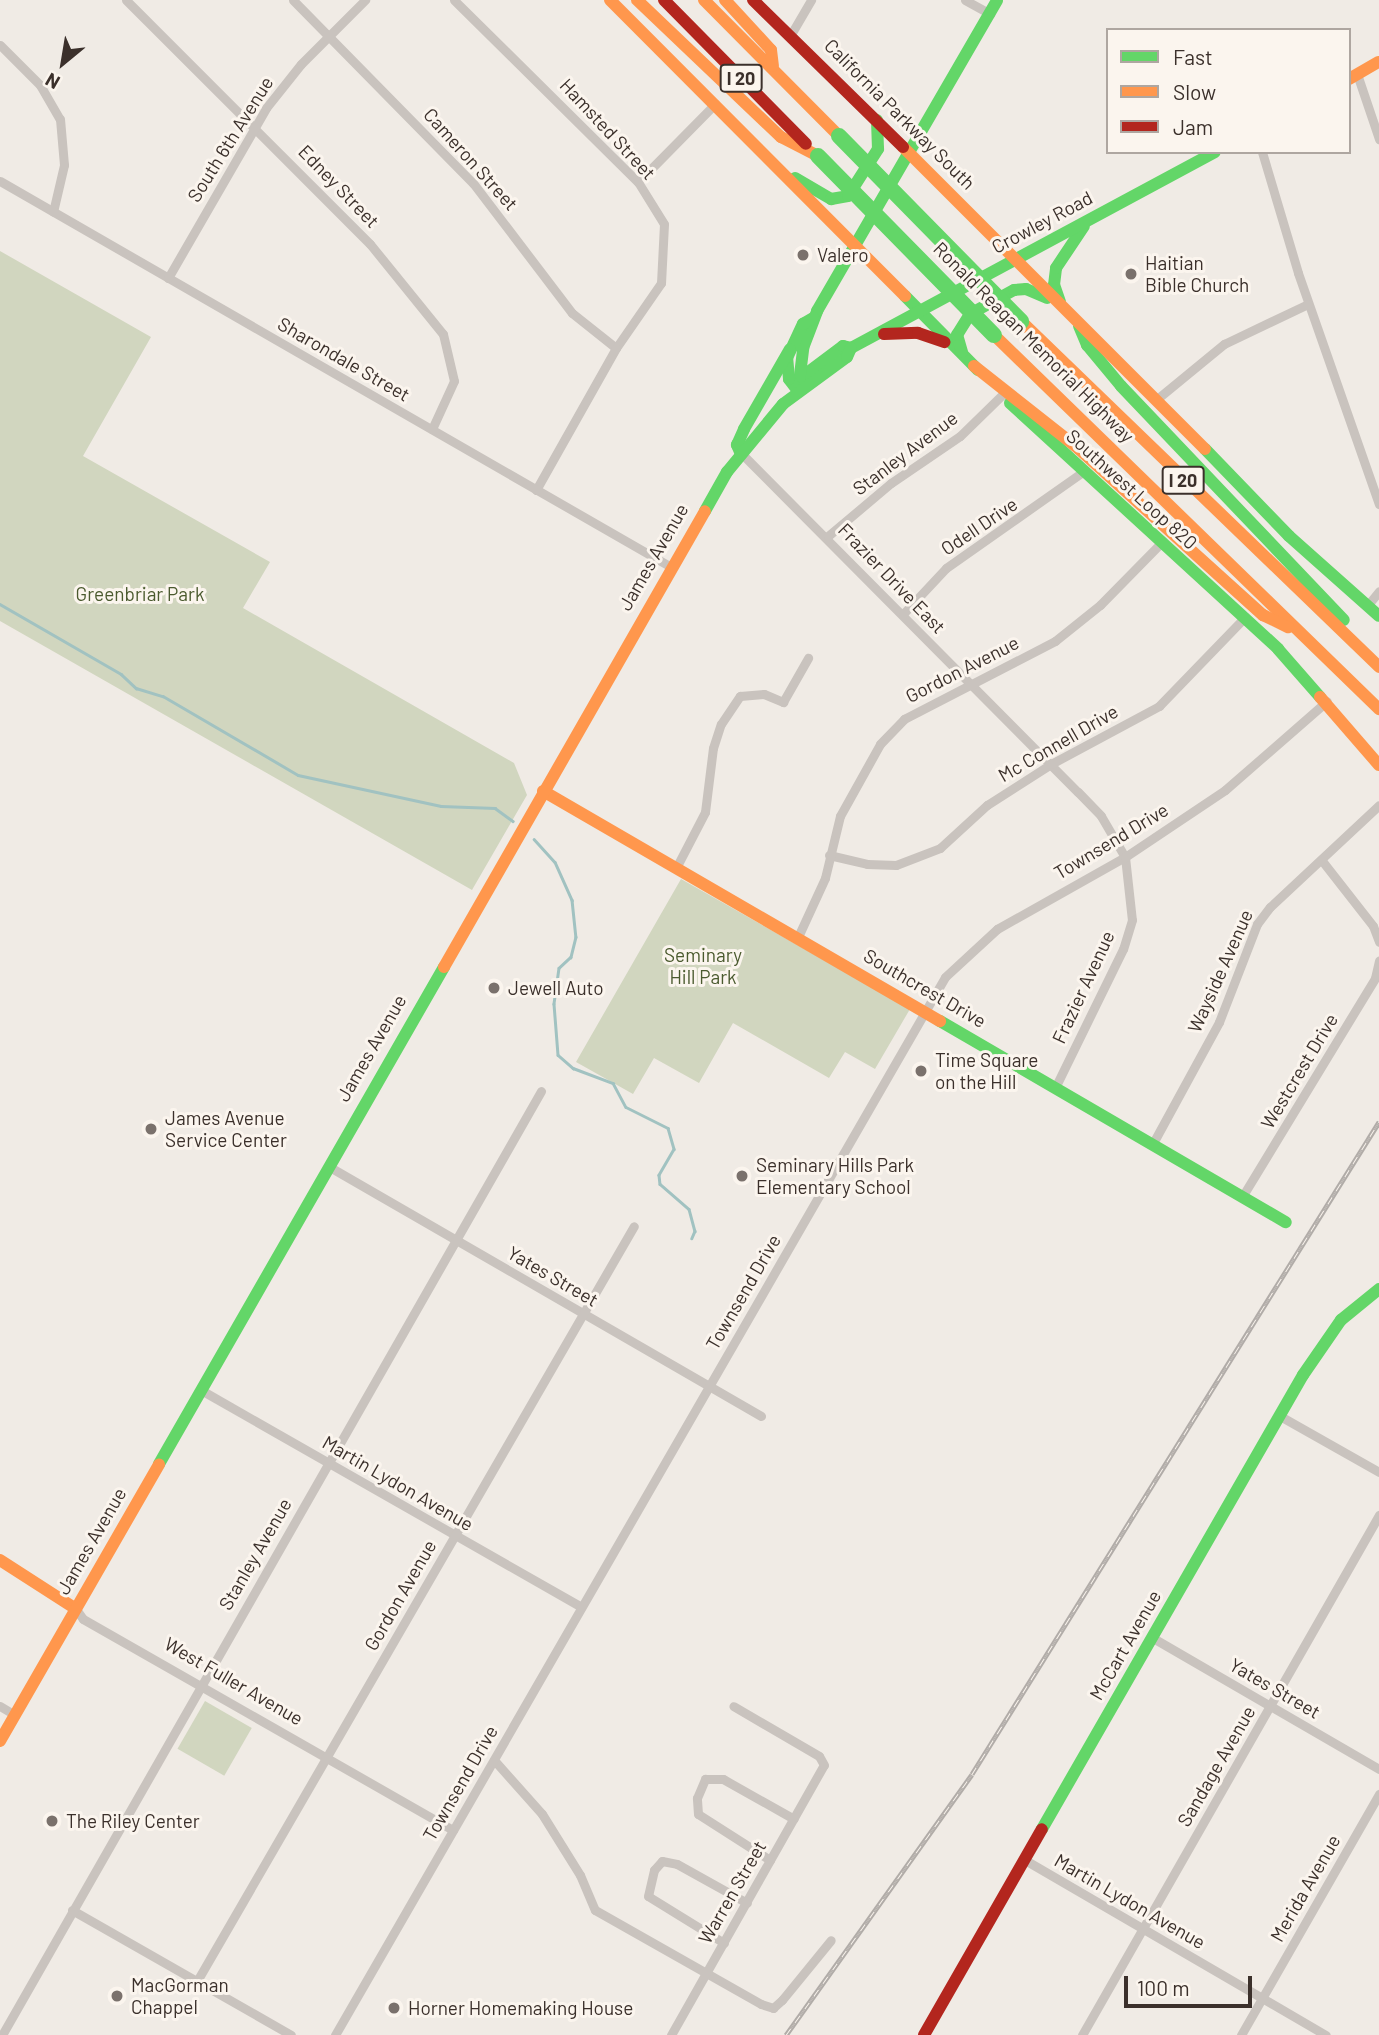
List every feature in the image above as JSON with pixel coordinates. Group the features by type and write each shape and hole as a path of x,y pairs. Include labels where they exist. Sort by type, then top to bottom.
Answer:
{"main road":[{"path":"610,0 779,168 826,197 842,199 853,192 876,154 881,135 876,119"},
{"path":"637,0 781,137 818,156"},
{"name":"Ronald Reagan Memorial Highway","path":"664,0 994,335 1379,709"},
{"name":"Ronald Reagan Memorial Highway","path":"704,0 1021,321 1379,667"},
{"path":"726,0 771,50 774,70"},
{"name":"California Parkway South","path":"753,0 876,119 1014,260"},
{"path":"803,386 801,356 813,318 993,7"},
{"path":"1353,77 1379,62"},
{"name":"Crowley Road","path":"803,386 815,382 847,357 851,348 1211,154"},
{"name":"Southwest Loop 820","path":"779,168 918,312 1082,474 1245,617 1327,701 1379,765"},
{"path":"1060,306 1054,285 1056,268 1088,220"},
{"path":"1014,260 1079,326 1098,337 1289,536 1373,611"},
{"path":"1060,306 1021,289 970,314 957,335 971,363 1079,449 1263,615 1304,635"},
{"path":"740,452 737,445 744,429 803,324 813,318"},
{"path":"1079,326 1087,345 1121,386 1343,617 1349,637"},
{"path":"870,338 918,333 956,348"},
{"path":"790,349 787,372 803,386"},
{"name":"James Avenue","path":"0,1741 671,568 740,452 803,386"},
{"name":"Southcrest Drive","path":"543,791 1286,1222"},
{"name":"McCart Avenue","path":"924,2035 1280,1416 1341,1320 1379,1289"},
{"name":"West Fuller Avenue","path":"0,1560 76,1609"}],"street":[{"name":"Edney Street","path":"126,0 255,125 370,244 443,334 454,381 432,429"},
{"name":"Cameron Street","path":"293,0 473,183 572,313 616,348"},
{"name":"South 6th Avenue","path":"168,278 255,125 327,36 365,0"},
{"name":"Hamsted Street","path":"454,0 638,182 664,224 664,270 661,283 616,348 536,490"},
{"path":"790,36 811,0"},
{"path":"965,0 993,7"},
{"path":"0,45 40,85 60,119 64,165 53,212"},
{"path":"1353,77 1379,138"},
{"path":"638,182 715,104"},
{"path":"1263,154 1308,304 1379,504"},
{"name":"Sharondale Street","path":"0,181 671,568"},
{"path":"1157,399 1224,344 1308,304"},
{"name":"Stanley Avenue","path":"828,536 891,483 960,436 1002,396"},
{"name":"Frazier Drive East","path":"740,452 828,536 1101,816 1125,857"},
{"name":"Odell Drive","path":"903,614 946,568 1082,474"},
{"name":"Gordon Avenue","path":"797,939 825,878 840,816 880,744 904,719 1055,641 1080,623 1160,544"},
{"path":"1373,611 1379,591"},
{"name":"Mc Connell Drive","path":"829,855 896,865 940,848 987,806 1051,764 1159,706 1245,617"},
{"path":"676,868 705,812 713,748 721,724 740,696 764,694 783,702 808,658"},
{"name":"Townsend Drive","path":"335,2035 494,1760 579,1605 945,977 977,944 1125,857 1225,790 1327,701"},
{"name":"Wayside Avenue","path":"1152,1145 1219,1022 1257,925 1270,907 1323,862 1379,805"},
{"name":"Frazier Avenue","path":"1055,1088 1126,940 1132,895 1125,857"},
{"path":"1323,862 1373,926 1379,942"},
{"name":"Westcrest Drive","path":"1242,1197 1366,993 1379,960"},
{"name":"Stanley Avenue","path":"2,2035 541,1091"},
{"name":"Yates Street","path":"328,1166 761,1416"},
{"name":"Gordon Avenue","path":"197,1981 634,1226"},
{"name":"Martin Lydon Avenue","path":"201,1390 579,1605"},
{"path":"1280,1416 1379,1472"},
{"name":"Sandage Avenue","path":"1083,2035 1379,1515"},
{"name":"West Fuller Avenue","path":"76,1609 83,1619 453,1830"},
{"name":"Yates Street","path":"1153,1638 1379,1769"},
{"path":"0,1706 15,1715"},
{"name":"Warren Street","path":"671,2035 824,1765 818,1756 733,1706"},
{"path":"494,1760 542,1814 580,1875 595,1910 706,1973 774,2008 831,1940"},
{"path":"770,1860 698,1814 697,1798 705,1779 723,1779 794,1819"},
{"name":"Merida Avenue","path":"1241,2035 1379,1794"},
{"name":"Martin Lydon Avenue","path":"1025,1860 1326,2035"},
{"path":"723,1943 648,1896 654,1870 662,1861 677,1864 747,1903"},
{"path":"72,1910 291,2035"}],"green space":[{"name":"Greenbriar Park","path":"0,251 151,337 83,456 270,562 243,608 514,763 527,795 472,890 0,621"},
{"name":"Seminary Hill Park","path":"681,879 910,1009 875,1069 845,1052 829,1078 733,1023 699,1083 654,1058 633,1094 576,1062"},
{"path":"205,1701 252,1728 224,1776 178,1749"}],"waterway":[{"path":"0,604 121,674 136,688 163,696 298,775 441,806 495,808 513,821"},
{"path":"534,839 555,862 572,900 576,937 571,957 559,968 554,1004 558,1055 573,1068 613,1083 626,1107 668,1128 674,1149 659,1175 660,1184 689,1209 695,1231 692,1238"}],"railway":[{"path":"786,2035 972,1774 1379,1122"}],"traffic: fast":[{"path":"799,383 803,348 817,311 997,0"},
{"path":"795,178 831,199 848,196 878,149 877,120"},
{"path":"839,136 1021,321"},
{"path":"808,382 807,373 843,346 851,348 1211,154"},
{"path":"818,156 994,335"},
{"path":"1060,302 1054,285 1056,268 1084,226"},
{"path":"962,352 957,335 970,314 1014,290 1026,289 1047,298"},
{"path":"905,296 978,370"},
{"path":"798,391 789,379 787,358 803,324 813,318"},
{"path":"1079,326 1087,345 1121,386 1344,620"},
{"path":"705,511 727,472 783,404 847,357 851,348"},
{"path":"740,452 737,445 744,429 790,349"},
{"path":"1010,403 1278,649 1320,697"},
{"path":"1205,449 1289,536 1379,616"},
{"path":"159,1464 444,967"},
{"path":"940,1021 1286,1222"},
{"path":"1042,1829 1303,1375 1341,1320 1379,1289"}],"traffic: slow":[{"path":"610,0 905,296"},
{"path":"637,0 781,137 818,156"},
{"path":"704,0 839,136"},
{"path":"725,0 771,50 773,66"},
{"path":"1351,78 1379,62"},
{"path":"903,147 1205,449"},
{"path":"1021,321 1379,667"},
{"path":"994,335 1379,709"},
{"path":"974,366 1079,449 1263,615 1288,627"},
{"path":"444,967 705,511"},
{"path":"1320,697 1379,765"},
{"path":"543,791 940,1021"},
{"path":"0,1741 159,1464"},
{"path":"0,1560 76,1609"}],"traffic: jam":[{"path":"664,0 806,144"},
{"path":"753,0 903,147"},
{"path":"884,334 918,333 944,342"},
{"path":"924,2035 1042,1829"}],"place":[{"name":"Valero","path":"803,255"},
{"name":"Haitian Bible Church","path":"1131,274"},
{"name":"Jewell Auto","path":"494,988"},
{"name":"Time Square on the Hill","path":"921,1071"},
{"name":"James Avenue Service Center","path":"151,1129"},
{"name":"Seminary Hills Park Elementary School","path":"742,1176"},
{"name":"The Riley Center","path":"52,1821"},
{"name":"MacGorman Chappel","path":"117,1996"},
{"name":"Horner Homemaking House","path":"394,2008"}]}
